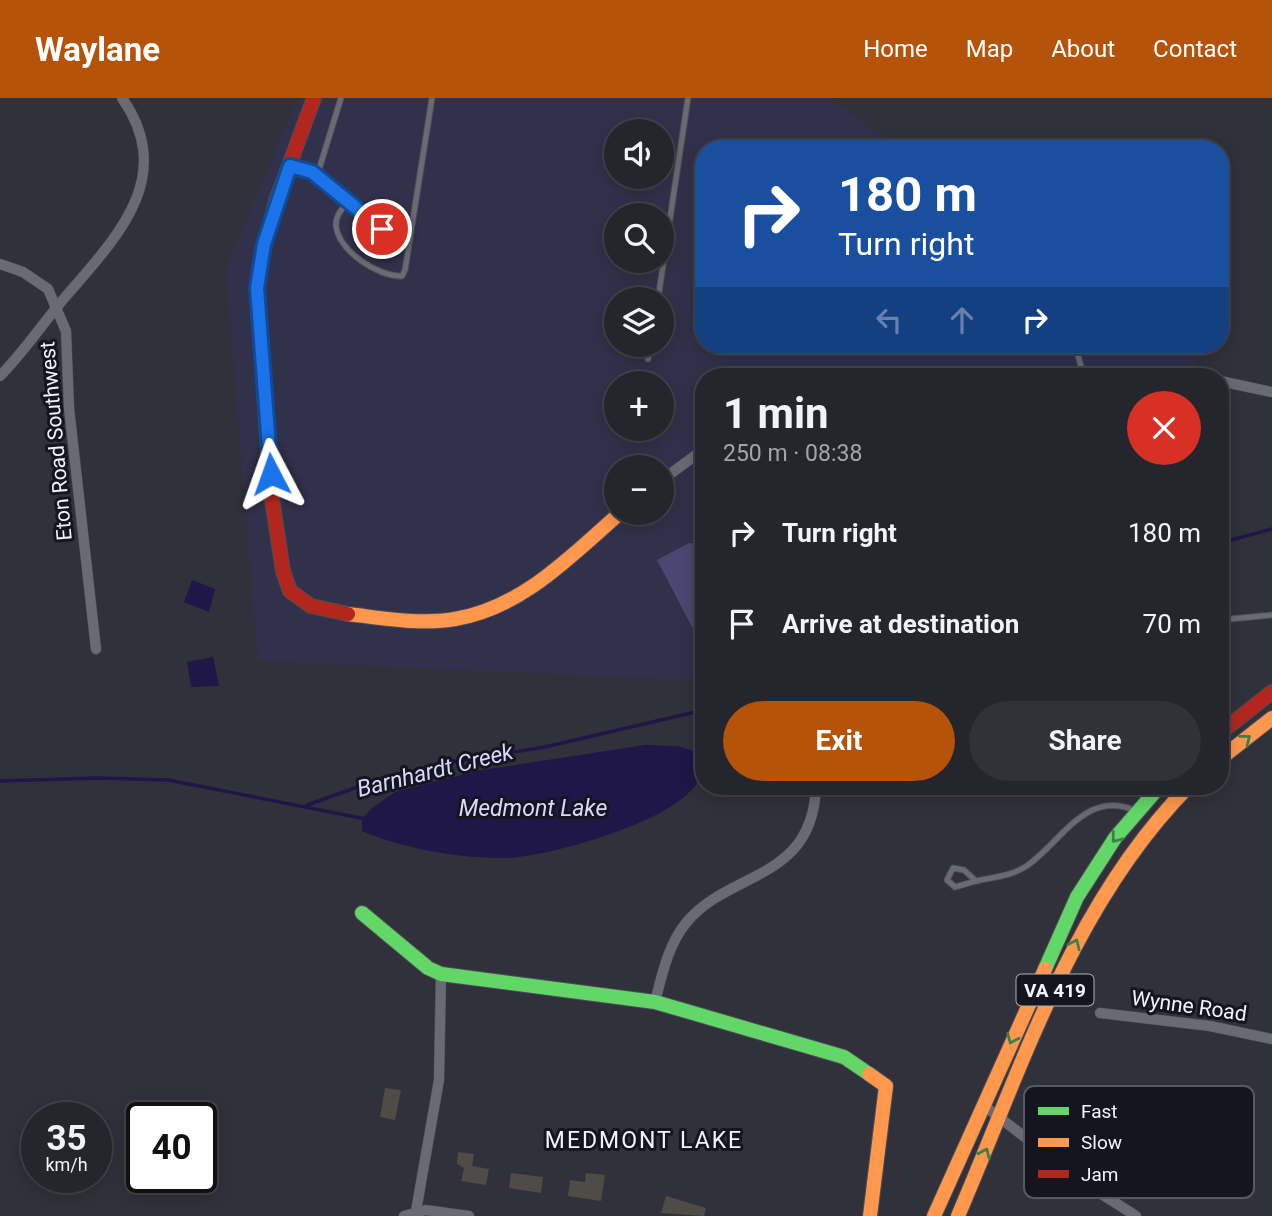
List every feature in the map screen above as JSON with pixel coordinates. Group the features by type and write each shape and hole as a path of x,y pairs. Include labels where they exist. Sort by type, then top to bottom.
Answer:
{"street":[{"path":"0,376 122,226 139,194 145,160 144,142 139,126 122,98"},
{"path":"314,98 264,244 257,288 274,517 279,559 289,590 310,606 326,611 429,620 476,615 514,598 537,583 606,525"},
{"name":"Eton Road Southwest","path":"0,264 41,282 58,306 67,343 69,408 96,649"},
{"path":"1229,383 1272,392"},
{"path":"674,471 695,456"},
{"path":"1229,726 1272,692"},
{"path":"1229,752 1272,718"},
{"path":"655,1002 670,950 688,920 788,855 805,829 814,795"},
{"name":"VA 419","path":"934,1216 1077,897 1097,863 1151,795"},
{"name":"VA 419","path":"958,1216 1094,907 1130,851 1181,795"},
{"path":"362,913 428,968 441,974 655,1002 844,1057 886,1086 870,1216"},
{"path":"415,1211 439,1080 441,974"},
{"name":"Wynne Road","path":"1100,1013 1210,1026 1272,1039"},
{"path":"983,1105 1024,1136"},
{"path":"1108,1198 1136,1216"},
{"path":"404,1216 415,1211 469,1216"}],"lane":[{"path":"317,176 341,98"},
{"path":"348,202 339,213 336,226 350,249 374,271 402,276 432,98"},
{"path":"660,287 688,98"},
{"path":"290,166 317,176 388,233 410,239"},
{"path":"1229,619 1272,615"},
{"path":"976,881 958,868 947,875 950,884 955,887 1009,874 1029,864 1088,811 1111,805 1136,811"}],"shaded area":[{"path":"298,98 829,98 889,140 695,140 695,354 1196,354 1199,368 695,368 695,676 687,680 258,661 226,267"},
{"path":"689,543 695,543 695,633 657,560"}],"water":[{"path":"192,580 215,589 209,612 184,602"},
{"path":"213,657 219,686 191,687 187,662"},
{"name":"Medmont Lake","path":"645,745 677,746 694,751 695,754 695,785 686,796 666,810 611,834 553,851 508,858 452,855 415,848 362,831 362,819 372,808 395,792 476,771"}],"building":[{"path":"385,1088 401,1090 395,1120 380,1117"},
{"path":"458,1152 474,1154 472,1166 489,1169 486,1185 461,1181 464,1168 457,1164"},
{"path":"511,1173 543,1177 541,1193 509,1188"},
{"path":"586,1173 605,1175 601,1201 568,1196 570,1180 585,1182"},
{"path":"666,1196 706,1208 704,1216 661,1213"}],"waterway":[{"name":"Barnhardt Creek","path":"1229,541 1272,529"},
{"name":"Barnhardt Creek","path":"307,805 380,779 451,762 545,747 695,712"},
{"name":"Barnhardt Creek","path":"0,781 97,778 168,780 366,819"}],"traffic: fast":[{"path":"1045,969 1077,897 1115,838 1152,795"},
{"path":"362,913 428,968 441,974 655,1002 844,1057 869,1074"}],"traffic: slow":[{"path":"348,614 428,621 455,619 479,613 524,592 564,563 607,525"},
{"path":"1229,752 1272,718"},
{"path":"958,1216 1029,1045 1082,934 1113,882 1148,832 1181,795"},
{"path":"934,1216 1045,969"},
{"path":"869,1074 886,1086 870,1216"}],"traffic: jam":[{"path":"314,98 276,201 260,264 258,288 270,486 283,571 290,591 311,606 348,614"},
{"path":"1229,726 1272,692"}],"district":[{"name":"MEDMONT LAKE","path":"644,1140"}],"route":[{"path":"271,474 257,288 264,244 290,166 312,172 382,229"}]}
